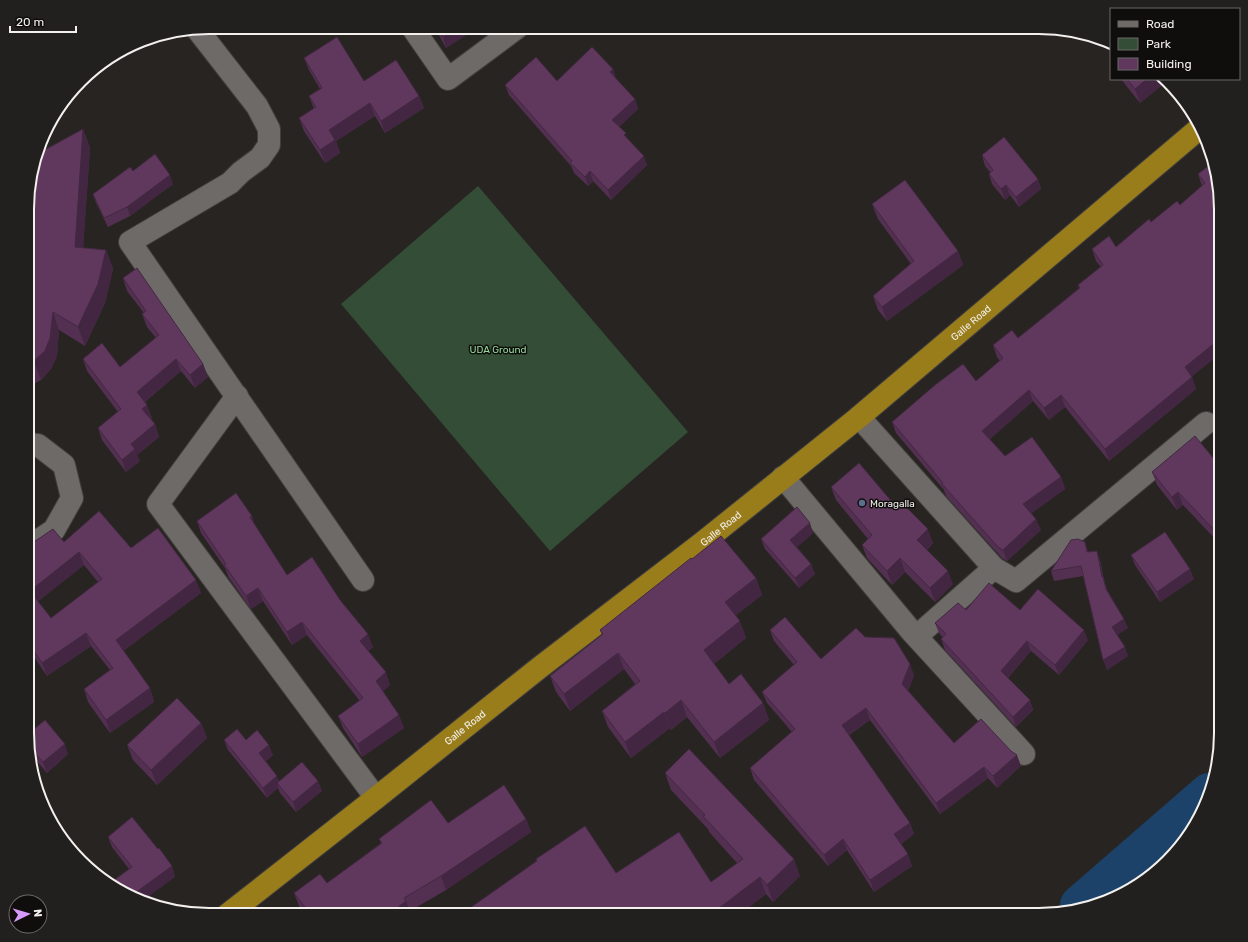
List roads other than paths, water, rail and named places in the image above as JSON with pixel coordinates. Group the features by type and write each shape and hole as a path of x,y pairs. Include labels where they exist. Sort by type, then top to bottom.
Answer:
{"highway":[{"name":"Galle Road","path":"236,908 539,668 702,544 859,417 1196,131"}],"street":[{"path":"201,34 257,106 269,129 269,145 260,158 241,172 230,183 130,242 362,580"},
{"path":"417,34 448,79 509,34"},
{"path":"237,396 158,504 376,798"},
{"path":"859,417 994,568 1016,581 1206,423"},
{"path":"34,445 38,445 64,465 72,498 54,530 34,543"},
{"path":"783,477 917,636 1024,754"},
{"path":"917,636 994,568"}],"waterway":[{"path":"1083,902 1201,800"}],"place":[{"name":"Moragalla","path":"862,503"}],"park label":[{"name":"UDA Ground","path":"498,349"}]}
